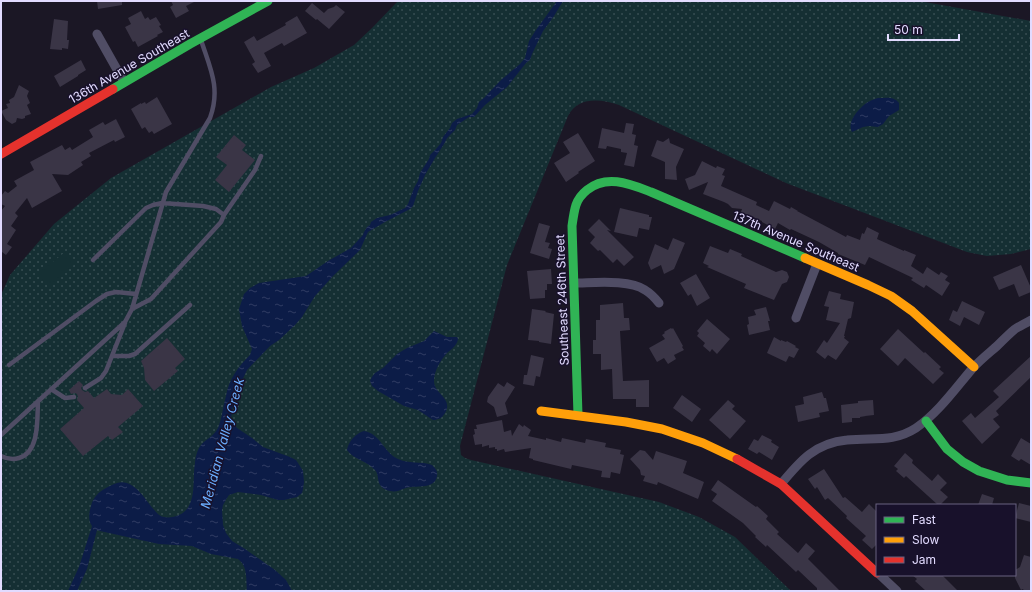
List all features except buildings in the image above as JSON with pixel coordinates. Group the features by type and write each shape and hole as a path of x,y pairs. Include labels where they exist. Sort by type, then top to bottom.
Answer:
{"street":[{"name":"136th Avenue Southeast","path":"1,153 200,38 268,1"},
{"path":"97,34 124,82"},
{"name":"137th Avenue Southeast","path":"588,188 599,182 608,180 635,186 868,285 891,296 912,311 974,367"},
{"name":"Southeast 246th Street","path":"578,415 572,226 575,207 580,197 588,188"},
{"path":"796,318 817,264"},
{"path":"574,284 632,284 644,290 659,303"},
{"path":"781,484 798,463 817,449 847,440 897,437 915,429 926,421 974,367 1016,329 1031,320"},
{"path":"541,411 626,422 662,429 703,443 739,460 781,484 876,571"},
{"path":"926,421 947,449 968,465 979,471 1008,480 1031,483"},
{"path":"881,576 897,591"}],"lane":[{"path":"85,388 101,378 106,371 125,322 132,310 166,192 210,118 214,106 215,90 213,76 200,38"},
{"path":"132,310 151,299 221,222 224,215 255,170 261,156"},
{"path":"92,260 146,208 153,205 162,203 203,206 216,209 224,215"},
{"path":"9,365 96,301 108,294 116,292 136,294"},
{"path":"112,356 129,356 135,354 190,305"},
{"path":"1,435 125,322"},
{"path":"51,389 64,398 74,397"},
{"path":"1,456 11,460 21,458 27,454 32,447 36,437 38,401"}],"green space":[{"path":"398,1 918,1 1031,21 1031,249 1011,254 987,256 967,252 786,183 619,105 605,101 584,102 572,110 568,116 507,265 460,446 461,455 471,460 659,502 699,517 735,537 791,591 1,591 1,295 10,275 54,224 111,178 271,87 314,68 354,45"},
{"path":"65,252 75,264 48,286 38,274"}],"water":[{"name":"Meridian Valley Creek","path":"557,1 563,1 543,31 530,60 507,87 485,105 474,117 469,117 457,125 455,130 447,138 425,175 413,206 368,232 360,250 315,296 302,317 295,325 270,346 247,370 239,387 233,404 232,422 237,428 263,447 296,460 303,471 304,482 302,493 297,497 284,500 238,492 229,495 223,505 222,510 223,525 226,533 232,541 275,570 286,580 292,591 247,591 245,569 238,559 211,554 192,546 159,544 97,530 87,569 77,591 68,591 79,567 92,526 89,516 92,503 101,491 117,483 123,482 129,484 135,487 156,512 163,517 177,516 185,511 189,506 192,499 195,461 198,451 201,445 214,434 218,428 229,384 238,369 250,355 252,349 242,326 239,309 244,294 250,288 259,283 306,276 351,248 363,235 371,222 377,218 390,215 405,208 418,181 420,173 430,155 441,143 452,123 457,119 472,114 477,108 479,102 520,64 525,58 529,41"},
{"path":"878,98 895,99 899,103 899,110 889,116 883,124 878,127 863,127 852,132 852,119 861,107"},
{"path":"434,331 447,337 457,337 458,339 455,345 440,362 435,373 435,385 445,400 447,408 441,417 433,420 418,410 404,406 378,391 372,386 370,381 375,373 383,368 397,354 424,341"},
{"path":"364,431 370,433 378,439 393,456 402,461 432,465 437,473 436,480 427,486 408,487 396,491 390,491 382,487 375,470 368,464 353,456 347,450 353,438"}],"traffic: fast":[{"path":"113,89 268,1"},
{"path":"578,415 572,226 577,203 580,197 587,190 602,182 611,181 635,186 805,258"},
{"path":"926,421 947,449 963,462 979,471 1007,480 1031,483"}],"traffic: slow":[{"path":"805,258 891,296 912,311 974,367"},
{"path":"541,411 626,422 662,429 703,443 737,459"}],"traffic: jam":[{"path":"1,154 113,89"},
{"path":"737,459 781,484 876,572"}]}
